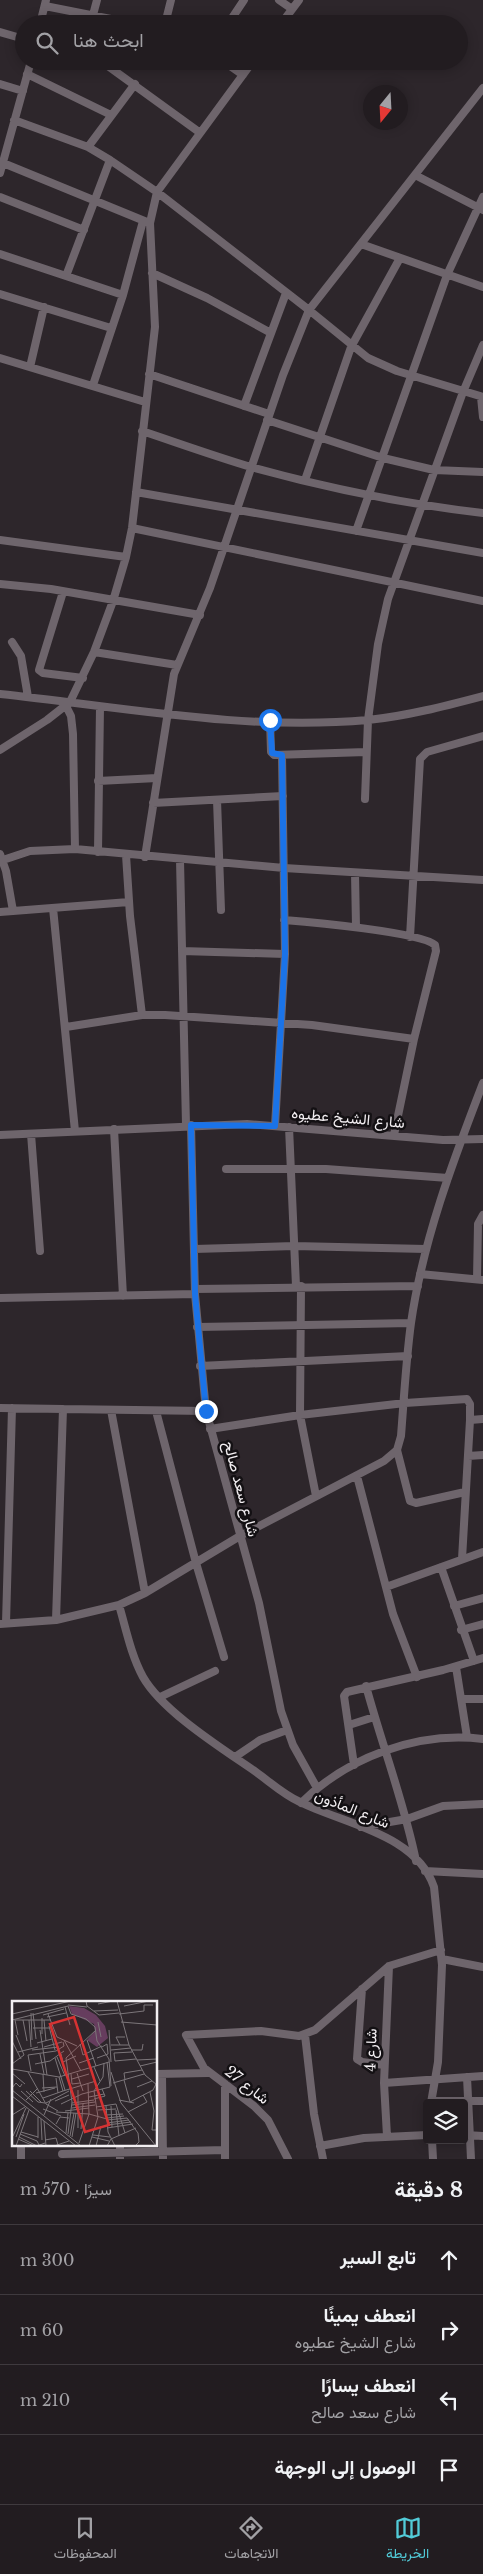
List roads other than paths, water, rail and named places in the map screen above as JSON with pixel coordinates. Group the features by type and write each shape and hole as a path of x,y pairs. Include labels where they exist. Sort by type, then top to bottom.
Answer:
{"street":[{"path":"45,3 93,15 97,0"},
{"path":"168,15 171,0"},
{"path":"234,15 244,0"},
{"path":"279,0 292,8"},
{"path":"287,15 299,0"},
{"path":"0,32 15,36"},
{"path":"0,173 28,70"},
{"path":"114,70 199,132"},
{"path":"236,70 243,75"},
{"path":"93,385 156,192 247,70"},
{"path":"27,74 111,115"},
{"path":"0,84 23,91"},
{"path":"88,147 135,84"},
{"path":"145,857 172,683 177,666 200,615 268,417 310,310 483,88"},
{"path":"14,120 88,147 110,160 156,192 310,310 351,347 382,365 482,397 483,417"},
{"path":"0,135 9,138"},
{"path":"66,276 110,160"},
{"path":"2,164 96,200 146,222"},
{"path":"415,175 480,209"},
{"path":"0,197 84,230"},
{"path":"356,531 447,275 480,209 483,197"},
{"path":"0,750 68,704 83,678 94,652 113,601 126,557 132,528 155,327 152,273 146,222"},
{"path":"361,244 483,287"},
{"path":"0,254 123,295"},
{"path":"304,480 351,347 400,258"},
{"path":"152,273 207,298 271,333"},
{"path":"244,406 286,293"},
{"path":"0,294 111,328"},
{"path":"30,366 44,307"},
{"path":"365,798 368,720 378,644 392,584 463,392 483,345"},
{"path":"0,358 145,402"},
{"path":"149,374 244,406 319,438 383,458 434,470 483,472"},
{"path":"142,431 251,467 369,496 422,506 483,514"},
{"path":"136,492 483,553"},
{"path":"132,528 225,546 392,584 483,601"},
{"path":"0,540 126,557"},
{"path":"0,584 63,592 200,615"},
{"path":"63,592 39,670 43,673 83,678"},
{"path":"12,642 21,656 28,697"},
{"path":"94,652 177,666"},
{"path":"0,693 68,704 167,716 270,720 368,720 429,710 483,696"},
{"path":"68,704 73,734 75,849"},
{"path":"98,852 100,707"},
{"path":"270,720 272,753 282,755 366,752"},
{"path":"410,937 421,756 483,736"},
{"path":"275,1126 285,954 282,755"},
{"path":"98,781 157,778"},
{"path":"153,803 283,796"},
{"path":"218,800 221,910"},
{"path":"13,911 1,858 42,849 75,849 145,857 284,868 483,880"},
{"path":"126,855 129,902 142,1015"},
{"name":"شارع سعد صالح","path":"180,860 182,1016 197,1327 206,1411 259,1603 287,1730 300,1760 317,1788"},
{"path":"355,873 356,927"},
{"path":"0,912 129,902"},
{"path":"53,908 75,1131"},
{"path":"284,920 356,927 433,943 436,948 414,1039 394,1135"},
{"path":"182,951 285,954"},
{"path":"66,1027 142,1015 182,1016 281,1022 414,1039"},
{"path":"465,1492 416,1503 410,1501 397,1450 405,1403 411,1323 420,1274 460,1141 483,1083"},
{"name":"شارع الشيخ عطيوه","path":"0,1135 188,1125 275,1126 460,1141 483,1140"},
{"path":"289,1127 294,1246 300,1324 300,1415 316,1496"},
{"path":"114,1129 123,1296"},
{"path":"31,1134 40,1250"},
{"path":"226,1169 291,1168 448,1178"},
{"path":"420,1274 480,1280 478,1224 483,1215"},
{"path":"194,1249 294,1246 426,1249"},
{"path":"0,1298 123,1296 298,1286 418,1286"},
{"path":"197,1327 411,1323"},
{"path":"200,1366 408,1356"},
{"path":"210,1429 300,1415 467,1398 470,1404 470,1420 462,1559"},
{"path":"0,1408 206,1411"},
{"path":"12,1408 4,1506 3,1624 56,1620 119,1605 146,1593 240,1536 384,1461 397,1450"},
{"path":"56,1620 63,1409"},
{"path":"111,1410 146,1593"},
{"path":"156,1411 196,1563 224,1657"},
{"path":"470,1420 483,1419"},
{"path":"468,1456 483,1455"},
{"path":"357,1476 398,1629 416,1677"},
{"path":"386,1587 483,1552"},
{"path":"441,1567 474,1661"},
{"path":"454,1606 483,1598"},
{"name":"شارع المأذون","path":"119,1605 135,1660 151,1689 178,1715 235,1758 301,1803 396,1842 425,1871 434,1887 442,1959 438,2062 432,2099"},
{"path":"462,1630 483,1624"},
{"path":"354,1765 344,1696 347,1692 366,1686 416,1677 456,1667 483,1658"},
{"path":"456,1667 467,1737"},
{"path":"160,1697 215,1671"},
{"path":"366,1686 384,1752 407,1819 416,1861"},
{"path":"461,1699 483,1699"},
{"path":"349,1725 374,1717"},
{"path":"235,1758 260,1740 287,1730"},
{"path":"301,1803 317,1788 354,1765 384,1752 427,1740 467,1737 483,1739"},
{"path":"361,1827 407,1819 443,1806 483,1804"},
{"path":"425,1871 483,1874"},
{"path":"323,2159 305,2035 315,2030 389,1966 441,1950"},
{"path":"442,1959 483,1967 483,1975"},
{"name":"شارع 4","path":"387,2136 384,2064 389,1966"},
{"path":"362,1988 357,2059 362,2062 384,2064"},
{"name":"شارع 27","path":"288,2159 268,2120 225,2084 208,2073 201,2064 186,2035 261,2031 305,2035"},
{"path":"163,2155 159,2112 159,2074 208,2073"},
{"path":"384,2083 483,2076"},
{"path":"467,2077 468,2099"},
{"path":"63,2157 78,2149 163,2155 225,2155 225,2084"},
{"path":"468,2101 483,2101"},
{"path":"320,2146 387,2136 423,2135"},
{"path":"468,2135 483,2136"},
{"path":"468,2141 471,2159"},
{"path":"432,2144 433,2159"},
{"path":"21,2146 21,2159"}]}
